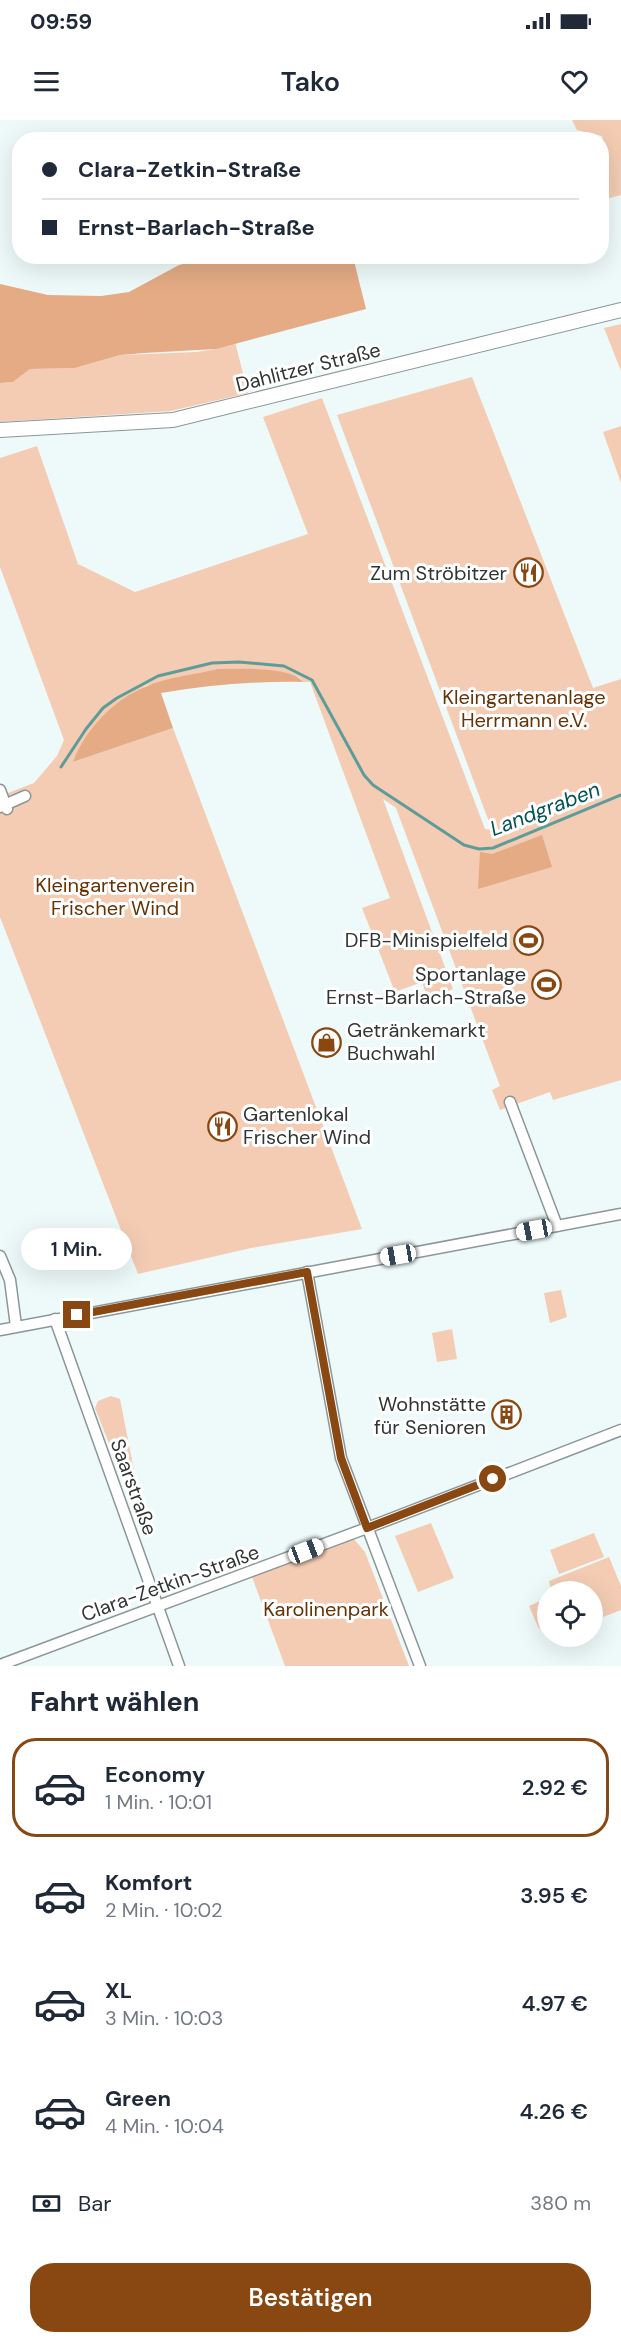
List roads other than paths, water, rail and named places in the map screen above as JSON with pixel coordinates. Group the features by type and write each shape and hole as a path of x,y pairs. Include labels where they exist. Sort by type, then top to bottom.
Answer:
{"street":[{"name":"Dahlitzer Straße","path":"0,430 173,420 621,310"},
{"path":"0,790 4,807 25,796"},
{"path":"510,1102 557,1226"},
{"path":"0,1330 621,1214"},
{"path":"0,1256 9,1280 16,1326"},
{"path":"307,1272 341,1458 420,1666"},
{"name":"Saarstraße","path":"55,1319 179,1666"},
{"name":"Clara-Zetkin-Straße","path":"1,1664 367,1528 621,1430"}],"waterway":[{"name":"Landgraben","path":"61,767 103,708 117,698 158,676 212,663 239,662 284,666 312,680 364,775 373,785 464,845 479,849 493,848 621,795"}],"place":[{"name":"Zum Ströbitzer","path":"528,573"},
{"name":"DFB-Minispielfeld","path":"529,940"},
{"name":"Sportanlage Ernst-Barlach-Straße","path":"547,985"},
{"name":"Getränkemarkt Buchwahl","path":"326,1042"},
{"name":"Gartenlokal Frischer Wind","path":"222,1126"},
{"name":"Wohnstätte für Senioren","path":"507,1415"}],"park label":[{"name":"Kleingartenanlage Herrmann e.V.","path":"524,708"},
{"name":"Kleingartenverein Frischer Wind","path":"115,896"},
{"name":"Karolinenpark","path":"326,1609"}]}
